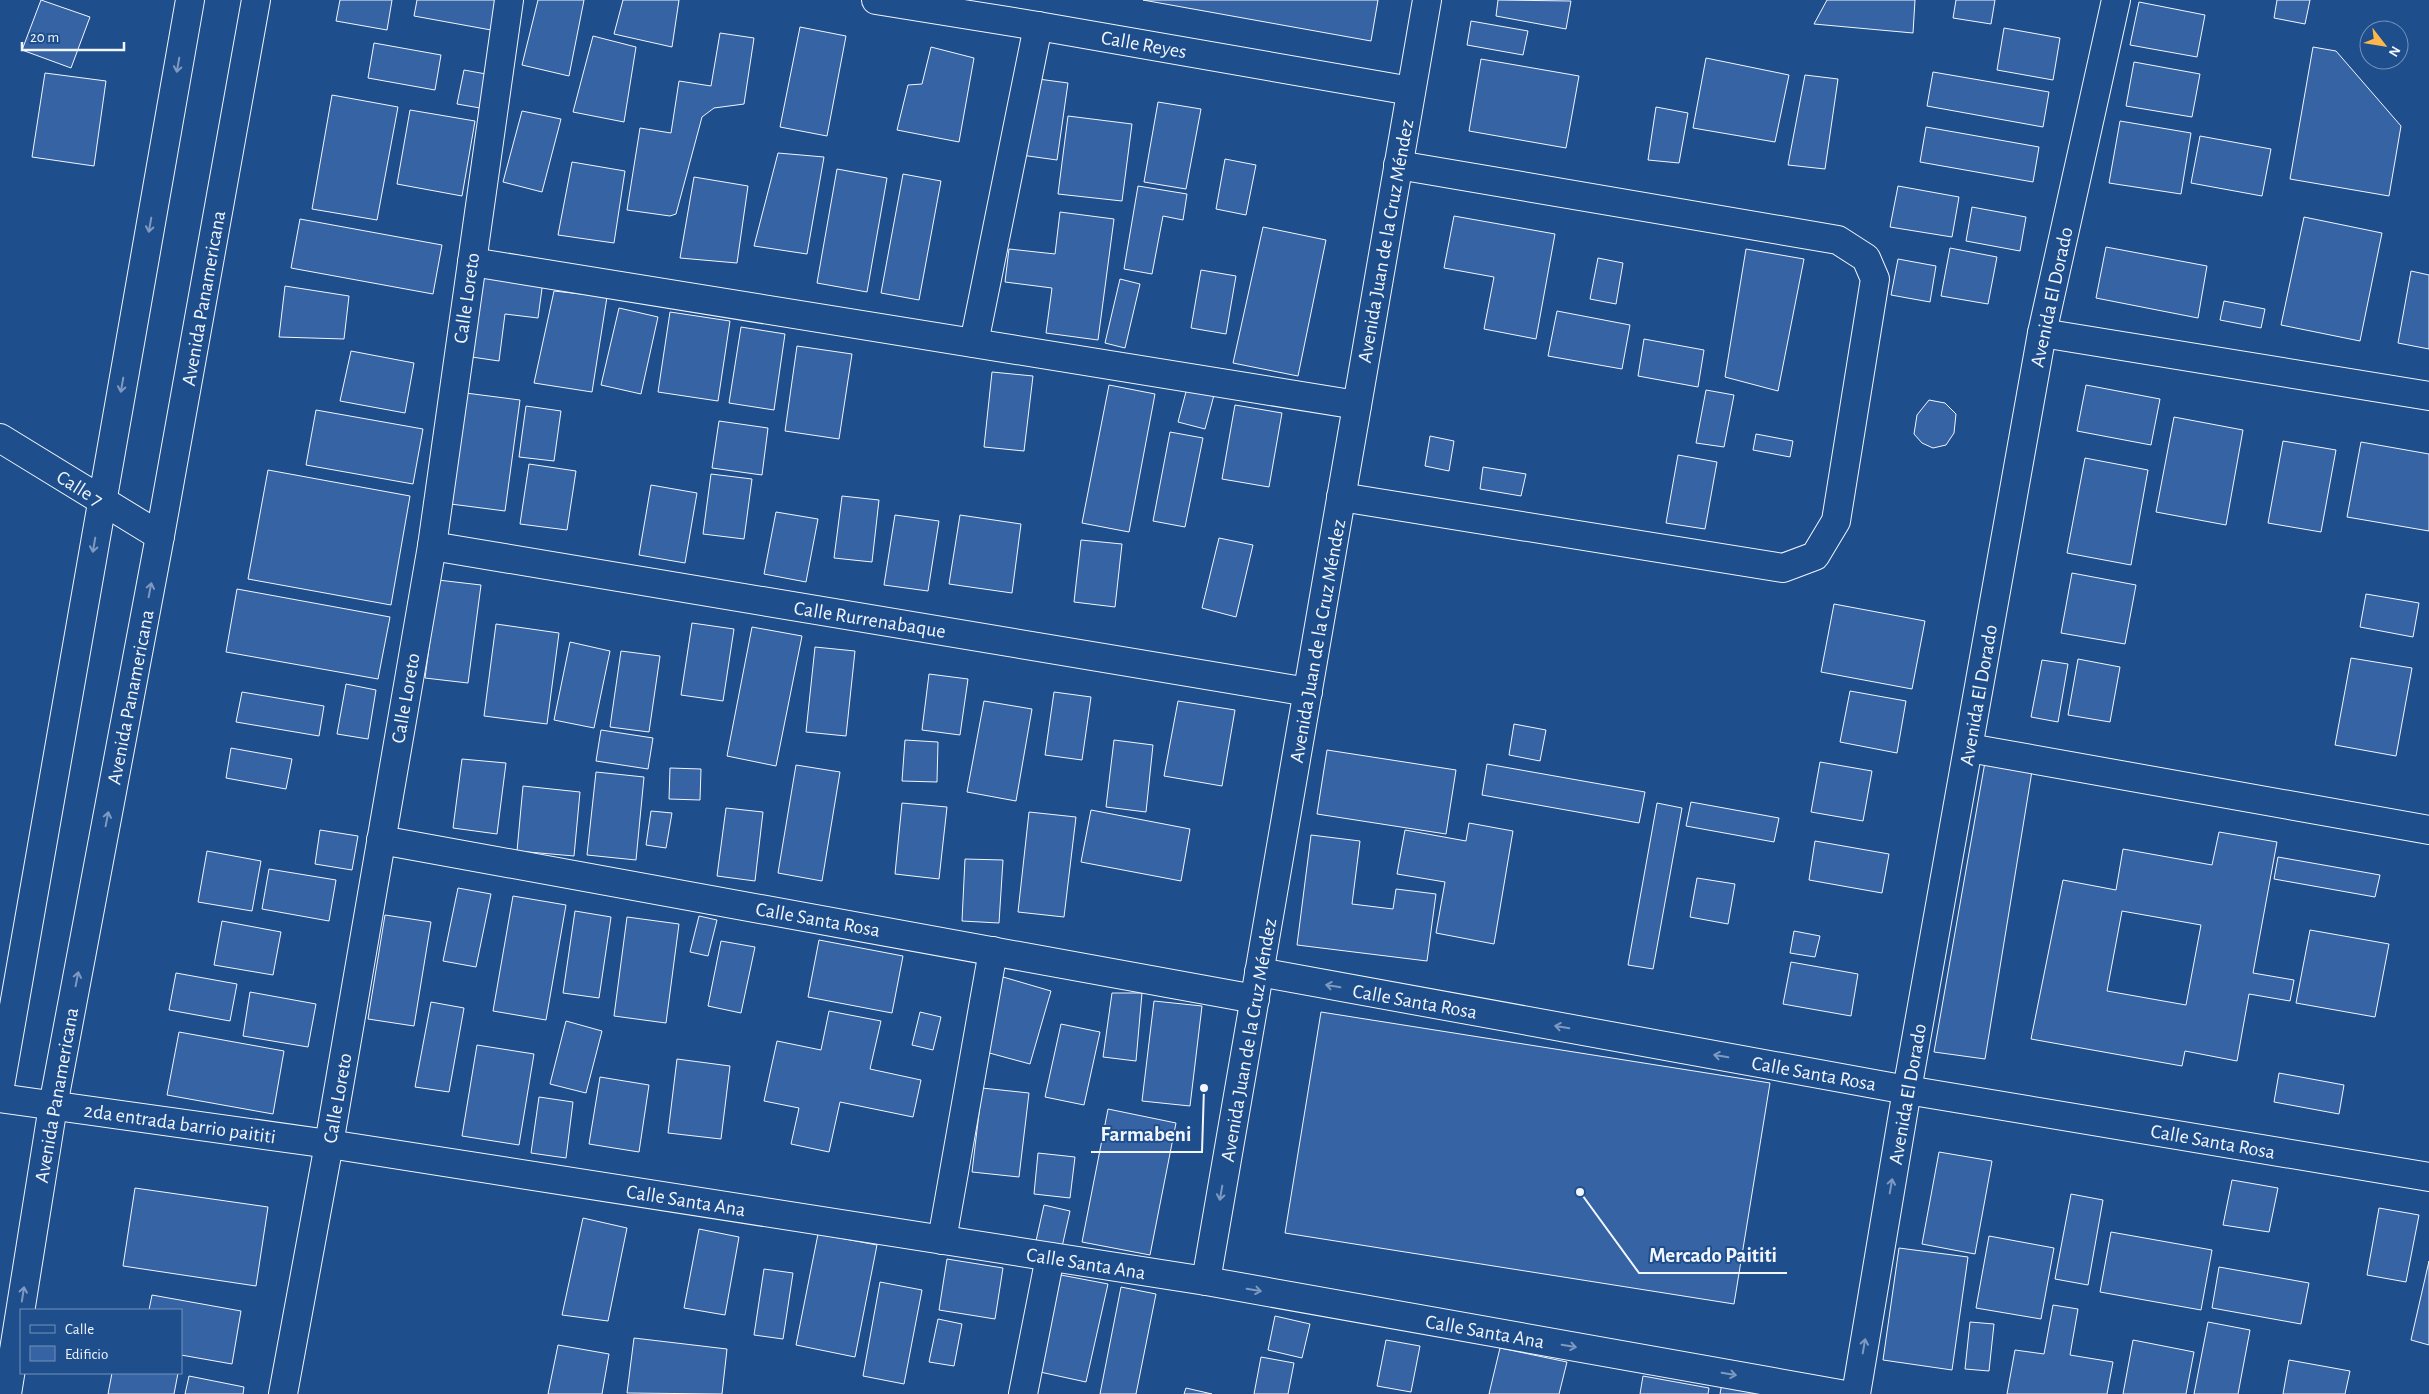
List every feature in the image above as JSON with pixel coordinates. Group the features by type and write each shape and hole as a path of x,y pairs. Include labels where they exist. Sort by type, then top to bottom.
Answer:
{"main road":[{"path":"0,1086 190,0"},
{"name":"Avenida Panamericana","path":"20,1309 52,1106 160,536 256,0"},
{"name":"Calle Loreto","path":"283,1394 329,1144 432,546 509,0"},
{"name":"Calle Reyes","path":"876,0 1412,91"},
{"name":"Avenida Juan de la Cruz Méndez","path":"1206,1281 1427,0"},
{"name":"Avenida El Dorado","path":"1856,1394 1907,1090 2042,333 2116,0"},
{"path":"974,343 1038,26"},
{"path":"1341,497 1783,568 1815,556 1836,521 1875,279 1866,258 1838,240 1398,165"},
{"path":"472,262 1357,405"},
{"path":"2042,333 2429,396"},
{"name":"Calle 7","path":"0,438 160,536"},
{"name":"Calle Rurrenabaque","path":"432,546 1308,692"},
{"path":"1969,748 2429,830"},
{"name":"Calle Santa Rosa","path":"381,840 1255,999"},
{"path":"942,1240 993,951"},
{"name":"Calle Santa Rosa","path":"1259,972 1907,1090 2429,1177"},
{"name":"2da entrada barrio paititi","path":"0,1098 329,1144"},
{"name":"Calle Santa Ana","path":"329,1144 1206,1281 1840,1394"},
{"path":"1023,1394 1050,1257"},
{"name":"Avenida Panamericana","path":"7,1394 20,1311"}],"building":[{"path":"41,0 90,17 71,68 22,50"},
{"path":"340,0 392,0 387,30 336,21"},
{"path":"417,0 497,0 491,30 414,16"},
{"path":"538,0 584,0 569,76 522,65"},
{"path":"623,0 679,0 672,47 614,34"},
{"path":"1143,0 1378,0 1371,41"},
{"path":"1498,0 1571,1 1566,29 1496,16"},
{"path":"1827,0 1915,0 1913,33 1814,24"},
{"path":"1956,0 1995,0 1991,24 1953,18"},
{"path":"2277,0 2310,0 2305,24 2274,18"},
{"path":"2139,2 2205,15 2197,57 2130,45"},
{"path":"1471,21 1528,31 1523,55 1467,45"},
{"path":"800,27 846,36 827,136 780,127"},
{"path":"2004,28 2060,38 2053,80 1997,70"},
{"path":"720,33 754,38 744,104 714,108 702,117 676,214 670,216 627,210 640,128 671,133 679,81 711,86"},
{"path":"593,36 636,47 624,122 573,112"},
{"path":"374,43 441,55 435,90 368,78"},
{"path":"931,47 974,58 959,142 897,130 908,85 922,84"},
{"path":"2313,47 2336,51 2401,126 2389,196 2290,179"},
{"path":"1706,58 1789,75 1775,142 1693,128"},
{"path":"1481,59 1579,76 1566,148 1469,131"},
{"path":"2134,62 2200,74 2192,117 2126,106"},
{"path":"464,70 486,74 480,108 457,104"},
{"path":"1933,72 2049,92 2043,127 1927,106"},
{"path":"45,73 106,81 94,166 32,157"},
{"path":"1805,75 1838,79 1825,169 1788,165"},
{"path":"1031,78 1068,83 1057,160 1021,155"},
{"path":"332,95 398,107 377,220 312,209"},
{"path":"1158,102 1201,109 1186,189 1144,182"},
{"path":"1656,107 1688,113 1679,163 1648,160"},
{"path":"410,110 475,121 462,196 397,184"},
{"path":"522,111 561,119 542,192 503,182"},
{"path":"1068,116 1132,124 1122,201 1058,194"},
{"path":"2120,121 2191,133 2181,194 2109,183"},
{"path":"1926,127 2039,147 2033,182 1920,162"},
{"path":"2200,136 2271,149 2262,196 2191,183"},
{"path":"778,153 824,157 807,254 754,246"},
{"path":"1225,159 1256,165 1246,215 1216,209"},
{"path":"572,162 625,171 614,243 558,235"},
{"path":"837,169 887,178 867,292 817,283"},
{"path":"903,174 941,181 919,300 881,293"},
{"path":"694,177 748,186 737,263 680,258"},
{"path":"1138,186 1187,194 1183,220 1163,216 1152,274 1124,269"},
{"path":"1898,186 1959,197 1952,237 1890,227"},
{"path":"1972,207 2026,217 2020,251 1966,241"},
{"path":"1060,212 1114,219 1098,340 1046,333 1052,288 1005,282 1009,249 1055,254"},
{"path":"1454,216 1555,234 1536,339 1484,329 1494,277 1444,268"},
{"path":"2304,217 2382,233 2360,341 2281,325"},
{"path":"300,219 442,245 433,294 291,268"},
{"path":"1263,227 1326,240 1298,376 1233,363"},
{"path":"2106,247 2207,266 2198,318 2096,298"},
{"path":"1950,248 1997,257 1988,304 1941,296"},
{"path":"1746,249 1804,259 1778,391 1725,377"},
{"path":"1598,258 1623,263 1616,304 1590,299"},
{"path":"1898,259 1936,266 1930,302 1891,295"},
{"path":"1201,270 1236,276 1226,334 1191,328"},
{"path":"2411,271 2429,275 2429,349 2398,343"},
{"path":"475,272 543,281 538,318 505,314 499,361 465,356"},
{"path":"1120,279 1140,284 1125,348 1105,343"},
{"path":"285,286 349,296 344,339 279,337"},
{"path":"554,291 607,297 592,392 534,383"},
{"path":"2224,301 2265,309 2261,328 2220,320"},
{"path":"619,308 658,317 641,394 601,385"},
{"path":"1557,311 1630,325 1622,369 1548,356"},
{"path":"670,312 730,321 718,401 658,392"},
{"path":"741,327 785,334 774,410 729,403"},
{"path":"1644,339 1704,350 1698,387 1638,376"},
{"path":"797,346 852,354 839,439 785,431"},
{"path":"351,351 414,363 405,413 340,401"},
{"path":"992,372 1033,376 1024,451 984,447"},
{"path":"1109,385 1155,394 1129,532 1082,523"},
{"path":"2086,385 2160,399 2151,445 2077,431"},
{"path":"1187,388 1214,395 1205,429 1178,422"},
{"path":"1706,390 1734,395 1724,447 1696,443"},
{"path":"458,392 520,400 505,511 443,503"},
{"path":"1929,400 1945,403 1956,414 1954,433 1946,445 1933,448 1922,443 1914,434 1917,415"},
{"path":"1235,405 1282,413 1269,487 1222,479"},
{"path":"526,406 561,411 554,461 519,457"},
{"path":"316,410 423,429 413,484 306,465"},
{"path":"2174,417 2243,430 2226,525 2156,512"},
{"path":"719,421 768,428 762,475 712,468"},
{"path":"1170,432 1203,438 1185,527 1153,521"},
{"path":"1756,434 1793,441 1790,457 1753,450"},
{"path":"1430,436 1454,441 1449,471 1425,466"},
{"path":"2283,441 2336,450 2321,532 2268,523"},
{"path":"2361,442 2429,454 2429,531 2347,517"},
{"path":"1678,455 1717,462 1705,529 1666,523"},
{"path":"2085,458 2148,470 2131,565 2067,553"},
{"path":"529,464 576,471 567,530 520,524"},
{"path":"1483,467 1526,474 1521,496 1480,489"},
{"path":"268,470 410,496 391,605 248,579"},
{"path":"711,474 752,479 744,539 703,534"},
{"path":"651,485 697,493 685,563 639,555"},
{"path":"842,496 879,500 872,562 834,558"},
{"path":"776,512 818,519 806,582 764,574"},
{"path":"895,515 939,521 928,591 884,585"},
{"path":"960,515 1021,524 1012,593 949,584"},
{"path":"1219,538 1253,545 1236,617 1202,608"},
{"path":"1081,540 1122,544 1115,607 1074,602"},
{"path":"2072,573 2136,585 2125,644 2061,633"},
{"path":"438,580 481,585 468,683 425,678"},
{"path":"237,589 390,617 378,679 226,652"},
{"path":"2366,594 2419,603 2413,637 2360,627"},
{"path":"1834,604 1925,621 1912,689 1821,672"},
{"path":"692,623 734,629 723,701 681,695"},
{"path":"496,624 559,633 547,724 484,716"},
{"path":"752,627 802,636 776,766 727,756"},
{"path":"570,642 610,651 594,728 554,720"},
{"path":"815,647 855,651 846,736 806,732"},
{"path":"621,651 660,656 649,732 610,727"},
{"path":"2351,658 2412,668 2396,756 2335,745"},
{"path":"2078,659 2120,667 2110,722 2068,715"},
{"path":"2042,660 2068,664 2058,722 2031,717"},
{"path":"929,674 968,679 960,735 922,730"},
{"path":"346,684 376,690 368,739 337,734"},
{"path":"1850,691 1906,701 1897,753 1840,742"},
{"path":"242,692 324,706 319,736 236,722"},
{"path":"1054,692 1091,697 1082,760 1045,755"},
{"path":"984,701 1032,709 1016,801 967,792"},
{"path":"1178,701 1235,710 1222,786 1164,776"},
{"path":"1514,724 1546,730 1540,761 1509,755"},
{"path":"601,730 653,738 648,769 596,761"},
{"path":"905,740 938,742 937,782 902,781"},
{"path":"1114,740 1153,745 1146,812 1106,807"},
{"path":"231,748 292,759 286,789 226,778"},
{"path":"1327,750 1456,770 1446,834 1317,814"},
{"path":"462,759 506,763 497,834 453,828"},
{"path":"1820,762 1872,771 1863,821 1811,812"},
{"path":"1985,762 2032,771 1985,1059 1934,1052"},
{"path":"1487,764 1645,792 1639,823 1482,795"},
{"path":"796,765 840,772 822,881 778,873"},
{"path":"670,768 701,769 700,800 669,799"},
{"path":"596,772 644,777 636,860 587,855"},
{"path":"523,786 580,792 574,856 517,851"},
{"path":"1691,802 1779,818 1774,842 1686,826"},
{"path":"902,803 947,807 939,879 895,874"},
{"path":"1657,803 1682,808 1653,969 1628,965"},
{"path":"726,808 763,812 755,881 717,876"},
{"path":"1091,810 1190,829 1181,881 1081,862"},
{"path":"651,811 672,813 666,848 646,845"},
{"path":"1029,812 1076,817 1064,917 1018,912"},
{"path":"1469,823 1513,831 1494,944 1436,933 1445,882 1397,874 1405,830 1466,841"},
{"path":"320,830 358,836 352,870 315,864"},
{"path":"2219,832 2277,842 2253,973 2294,980 2290,1001 2249,994 2237,1061 2185,1051 2182,1066 2031,1039 2063,880 2116,890 2123,849 2212,865","holes":["2122,911 2201,925 2186,1005 2107,991"]},
{"path":"1311,835 1360,841 1352,904 1393,909 1396,889 1436,894 1427,961 1297,945"},
{"path":"1815,841 1889,854 1882,893 1809,880"},
{"path":"207,851 261,861 252,911 198,902"},
{"path":"2278,857 2380,875 2375,897 2274,879"},
{"path":"965,859 1003,860 999,923 962,921"},
{"path":"269,869 336,880 329,921 262,909"},
{"path":"1697,878 1735,884 1728,924 1690,917"},
{"path":"458,888 491,894 476,967 443,961"},
{"path":"513,896 566,905 546,1020 493,1011"},
{"path":"575,911 611,917 599,998 563,993"},
{"path":"385,915 431,922 414,1026 368,1019"},
{"path":"699,916 717,920 708,956 690,952"},
{"path":"627,917 679,924 666,1023 614,1016"},
{"path":"222,921 281,932 273,975 214,965"},
{"path":"2310,930 2389,944 2375,1017 2296,1003"},
{"path":"1794,931 1820,936 1815,957 1790,953"},
{"path":"819,940 903,956 892,1013 808,997"},
{"path":"721,941 755,947 741,1013 708,1006"},
{"path":"1791,962 1858,974 1851,1016 1783,1004"},
{"path":"176,973 237,984 230,1021 169,1010"},
{"path":"1003,977 1051,991 1030,1064 982,1051"},
{"path":"250,992 316,1004 308,1047 243,1036"},
{"path":"1112,993 1142,993 1136,1061 1103,1057"},
{"path":"1154,1001 1202,1006 1190,1106 1142,1101"},
{"path":"431,1002 464,1008 449,1092 415,1087"},
{"path":"829,1011 881,1021 870,1069 921,1080 913,1117 840,1102 829,1152 791,1144 799,1108 764,1101 777,1041 821,1050"},
{"path":"920,1012 941,1017 933,1050 912,1045"},
{"path":"1321,1012 1770,1083 1734,1304 1285,1233"},
{"path":"566,1021 602,1031 586,1093 550,1084"},
{"path":"1061,1024 1100,1032 1084,1105 1045,1097"},
{"path":"179,1032 284,1051 273,1114 167,1095"},
{"path":"477,1045 534,1054 519,1145 462,1136"},
{"path":"677,1059 730,1066 721,1139 668,1133"},
{"path":"2279,1073 2344,1085 2339,1114 2274,1102"},
{"path":"600,1077 649,1085 639,1152 589,1144"},
{"path":"982,1088 1029,1093 1019,1177 972,1172"},
{"path":"539,1097 573,1102 566,1158 531,1153"},
{"path":"1108,1109 1176,1123 1150,1255 1082,1242"},
{"path":"1939,1152 1992,1161 1975,1254 1922,1244"},
{"path":"1038,1153 1075,1157 1070,1198 1034,1194"},
{"path":"2232,1180 2278,1188 2269,1232 2223,1225"},
{"path":"135,1188 268,1207 256,1286 123,1266"},
{"path":"2071,1194 2103,1200 2088,1285 2055,1279"},
{"path":"1044,1205 1070,1211 1062,1247 1036,1241"},
{"path":"2379,1208 2419,1215 2406,1282 2367,1275"},
{"path":"583,1218 627,1228 608,1321 562,1315"},
{"path":"699,1229 739,1237 725,1315 684,1308"},
{"path":"2111,1232 2212,1250 2201,1310 2100,1292"},
{"path":"818,1234 877,1245 855,1357 796,1345"},
{"path":"1989,1236 2054,1248 2041,1319 1976,1308"},
{"path":"1899,1248 1968,1257 1952,1370 1883,1360"},
{"path":"947,1259 1003,1268 995,1319 939,1310"},
{"path":"2429,1261 2429,1345 2411,1340"},
{"path":"2219,1267 2309,1283 2301,1324 2212,1308"},
{"path":"764,1269 793,1273 783,1339 754,1335"},
{"path":"1061,1275 1108,1284 1086,1382 1040,1372"},
{"path":"880,1282 922,1290 904,1384 863,1376"},
{"path":"1121,1287 1156,1294 1136,1394 1100,1394"},
{"path":"152,1295 241,1311 232,1364 182,1355 182,1309 149,1309"},
{"path":"2053,1305 2078,1309 2070,1355 2113,1362 2107,1394 2007,1394 2015,1350 2044,1354"},
{"path":"1275,1316 1310,1324 1302,1358 1268,1350"},
{"path":"938,1319 962,1324 954,1366 929,1362"},
{"path":"1970,1322 1994,1324 1989,1371 1965,1369"},
{"path":"2208,1322 2250,1330 2238,1394 2194,1394"},
{"path":"634,1338 727,1349 722,1394 627,1393"},
{"path":"1386,1340 1420,1346 1411,1392 1377,1386"},
{"path":"2133,1340 2194,1352 2186,1394 2123,1394"},
{"path":"558,1345 609,1354 602,1394 548,1394"},
{"path":"1500,1348 1567,1362 1559,1394 1489,1394"},
{"path":"1261,1357 1294,1363 1288,1394 1254,1394"},
{"path":"2289,1360 2350,1371 2345,1394 2283,1394"},
{"path":"112,1374 178,1374 174,1394 108,1394"},
{"path":"189,1376 244,1387 243,1394 185,1394"},
{"path":"1643,1376 1709,1388 1708,1394 1640,1394"},
{"path":"1722,1383 1785,1394 1720,1394"},
{"path":"1186,1388 1212,1394 1184,1394"}],"place":[{"name":"Farmabeni","path":"1204,1088"},
{"name":"Mercado Paititi","path":"1580,1192"}]}
